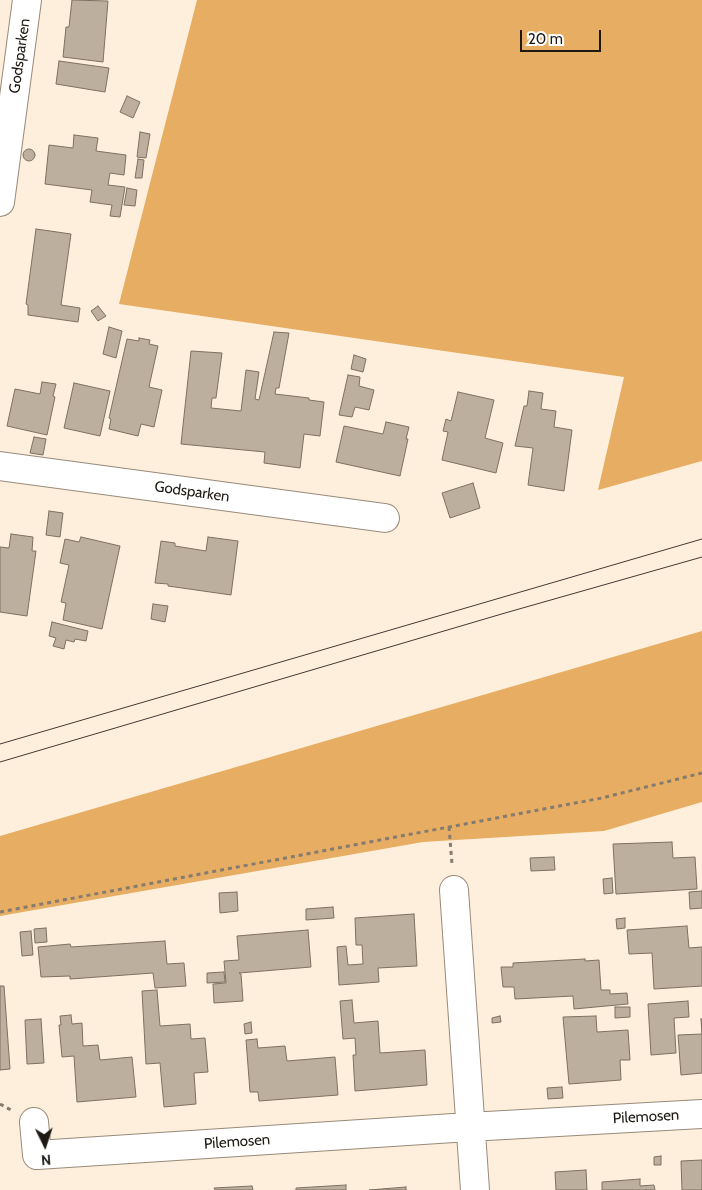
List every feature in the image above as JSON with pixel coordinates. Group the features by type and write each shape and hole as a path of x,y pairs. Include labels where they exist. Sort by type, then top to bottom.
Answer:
{"street":[{"name":"Godsparken","path":"0,202 27,0"},
{"name":"Godsparken","path":"0,466 384,518"},
{"path":"454,890 469,1127 475,1190"},
{"name":"Pilemosen","path":"34,1122 37,1155 702,1114"}],"path":[{"path":"0,912 602,798 702,773"},
{"path":"449,827 454,890"}],"shaded area":[{"path":"197,0 702,0 702,461 598,490 624,377 119,304"},
{"path":"702,631 702,802 604,831 423,842 0,916 0,836"}],"building":[{"path":"72,0 108,1 103,62 63,57 66,27 69,27"},
{"path":"59,61 109,68 105,92 56,84"},
{"path":"127,96 140,102 133,118 120,112"},
{"path":"140,132 150,134 146,158 137,157"},
{"path":"74,135 98,138 96,151 126,155 124,175 110,173 108,185 125,187 120,217 110,216 112,205 90,202 92,190 45,184 49,145 73,148"},
{"path":"29,149 35,155 29,161 23,155"},
{"path":"138,159 144,160 142,178 135,178"},
{"path":"127,188 137,190 135,206 124,205"},
{"path":"36,229 71,234 61,305 80,308 78,322 28,315 28,305 26,304"},
{"path":"98,306 106,316 98,321 91,311"},
{"path":"109,327 122,331 116,358 103,354"},
{"path":"274,332 289,333 279,388 276,388 275,394 309,398 309,400 324,402 320,436 304,434 300,468 264,463 265,452 181,444 191,351 222,353 216,398 212,398 211,408 241,411 246,370 259,372 255,399 259,400"},
{"path":"139,338 150,340 149,344 158,346 149,387 162,390 154,427 141,424 138,436 109,429 111,419 109,418 127,339 139,341"},
{"path":"354,355 366,359 363,372 351,369"},
{"path":"348,375 360,377 359,386 374,390 369,410 355,407 352,417 339,415"},
{"path":"42,382 56,384 47,435 7,426 15,389 40,394"},
{"path":"74,383 110,391 100,436 64,428"},
{"path":"529,391 543,393 541,409 556,411 554,427 572,430 564,491 528,485 533,448 515,446 524,406 527,406"},
{"path":"458,392 494,400 485,438 503,443 496,473 442,460 448,432 443,431 446,419 451,421"},
{"path":"386,422 409,427 400,476 336,462 344,426 383,434"},
{"path":"34,437 46,439 43,455 30,453"},
{"path":"473,483 480,508 450,518 442,493"},
{"path":"49,511 63,513 60,537 46,535"},
{"path":"11,534 33,537 32,551 36,551 27,616 0,612 0,547 9,548"},
{"path":"81,537 120,546 102,629 63,620 66,603 61,602 69,565 60,563 65,539 79,542"},
{"path":"208,537 238,541 231,595 155,583 161,541 175,543 175,546 206,551"},
{"path":"153,604 168,606 165,622 151,619"},
{"path":"52,622 88,631 86,641 75,639 74,642 66,640 64,649 53,646 56,638 49,636"},
{"path":"672,842 673,858 695,857 697,889 616,894 613,844"},
{"path":"554,857 555,870 531,871 530,858"},
{"path":"612,878 613,893 604,894 603,879"},
{"path":"702,891 702,908 690,909 689,892"},
{"path":"237,892 238,911 220,913 219,893"},
{"path":"333,907 334,918 306,920 306,909"},
{"path":"414,914 417,966 378,968 379,982 339,985 337,947 346,946 348,965 363,964 362,945 356,945 355,918"},
{"path":"625,918 625,928 617,929 616,919"},
{"path":"687,926 689,948 702,947 702,986 654,989 652,953 629,954 627,930"},
{"path":"46,928 47,942 35,943 34,929"},
{"path":"308,930 311,967 239,973 241,974 243,1001 214,1003 213,984 226,983 224,961 239,960 237,936"},
{"path":"31,931 33,955 22,956 20,932"},
{"path":"165,941 167,964 184,963 186,986 155,988 153,973 70,979 70,976 41,977 38,947 70,944 71,947"},
{"path":"585,959 585,961 599,960 601,990 610,990 610,994 627,993 628,1004 574,1009 573,996 515,999 514,987 503,987 501,967 513,967 513,963"},
{"path":"224,972 225,982 207,983 207,973"},
{"path":"0,986 4,986 10,1069 0,1070"},
{"path":"157,990 160,1026 190,1024 191,1039 205,1038 208,1072 194,1073 196,1104 164,1107 160,1063 146,1064 142,991"},
{"path":"352,1000 354,1023 378,1021 380,1053 425,1050 427,1085 355,1091 353,1055 356,1055 355,1038 343,1039 340,1001"},
{"path":"688,1001 689,1017 674,1018 676,1053 651,1055 648,1004"},
{"path":"615,1007 630,1007 630,1017 615,1018"},
{"path":"71,1015 72,1024 82,1023 83,1046 98,1045 100,1060 132,1057 136,1097 77,1102 74,1056 62,1057 59,1025 61,1025 60,1016"},
{"path":"500,1016 501,1022 492,1023 492,1018"},
{"path":"596,1016 597,1032 628,1030 630,1060 620,1060 621,1080 569,1084 563,1017"},
{"path":"41,1019 44,1063 27,1064 25,1020"},
{"path":"251,1022 252,1033 245,1034 244,1024"},
{"path":"702,1034 702,1073 681,1075 678,1035"},
{"path":"257,1039 258,1048 285,1046 287,1061 335,1057 338,1095 259,1101 258,1092 250,1092 246,1040"},
{"path":"562,1087 563,1098 548,1099 547,1088"},
{"path":"661,1156 661,1165 654,1165 654,1157"},
{"path":"702,1160 702,1190 682,1190 681,1161"},
{"path":"586,1170 587,1190 556,1190 555,1172"},
{"path":"640,1179 640,1186 654,1185 655,1190 602,1190 602,1182"},
{"path":"346,1185 346,1190 296,1190 296,1188"},
{"path":"252,1186 253,1190 215,1190 214,1188"},
{"path":"406,1187 406,1190 369,1190"}],"tram line":[{"path":"0,744 702,539"},
{"path":"0,762 702,557"}]}
